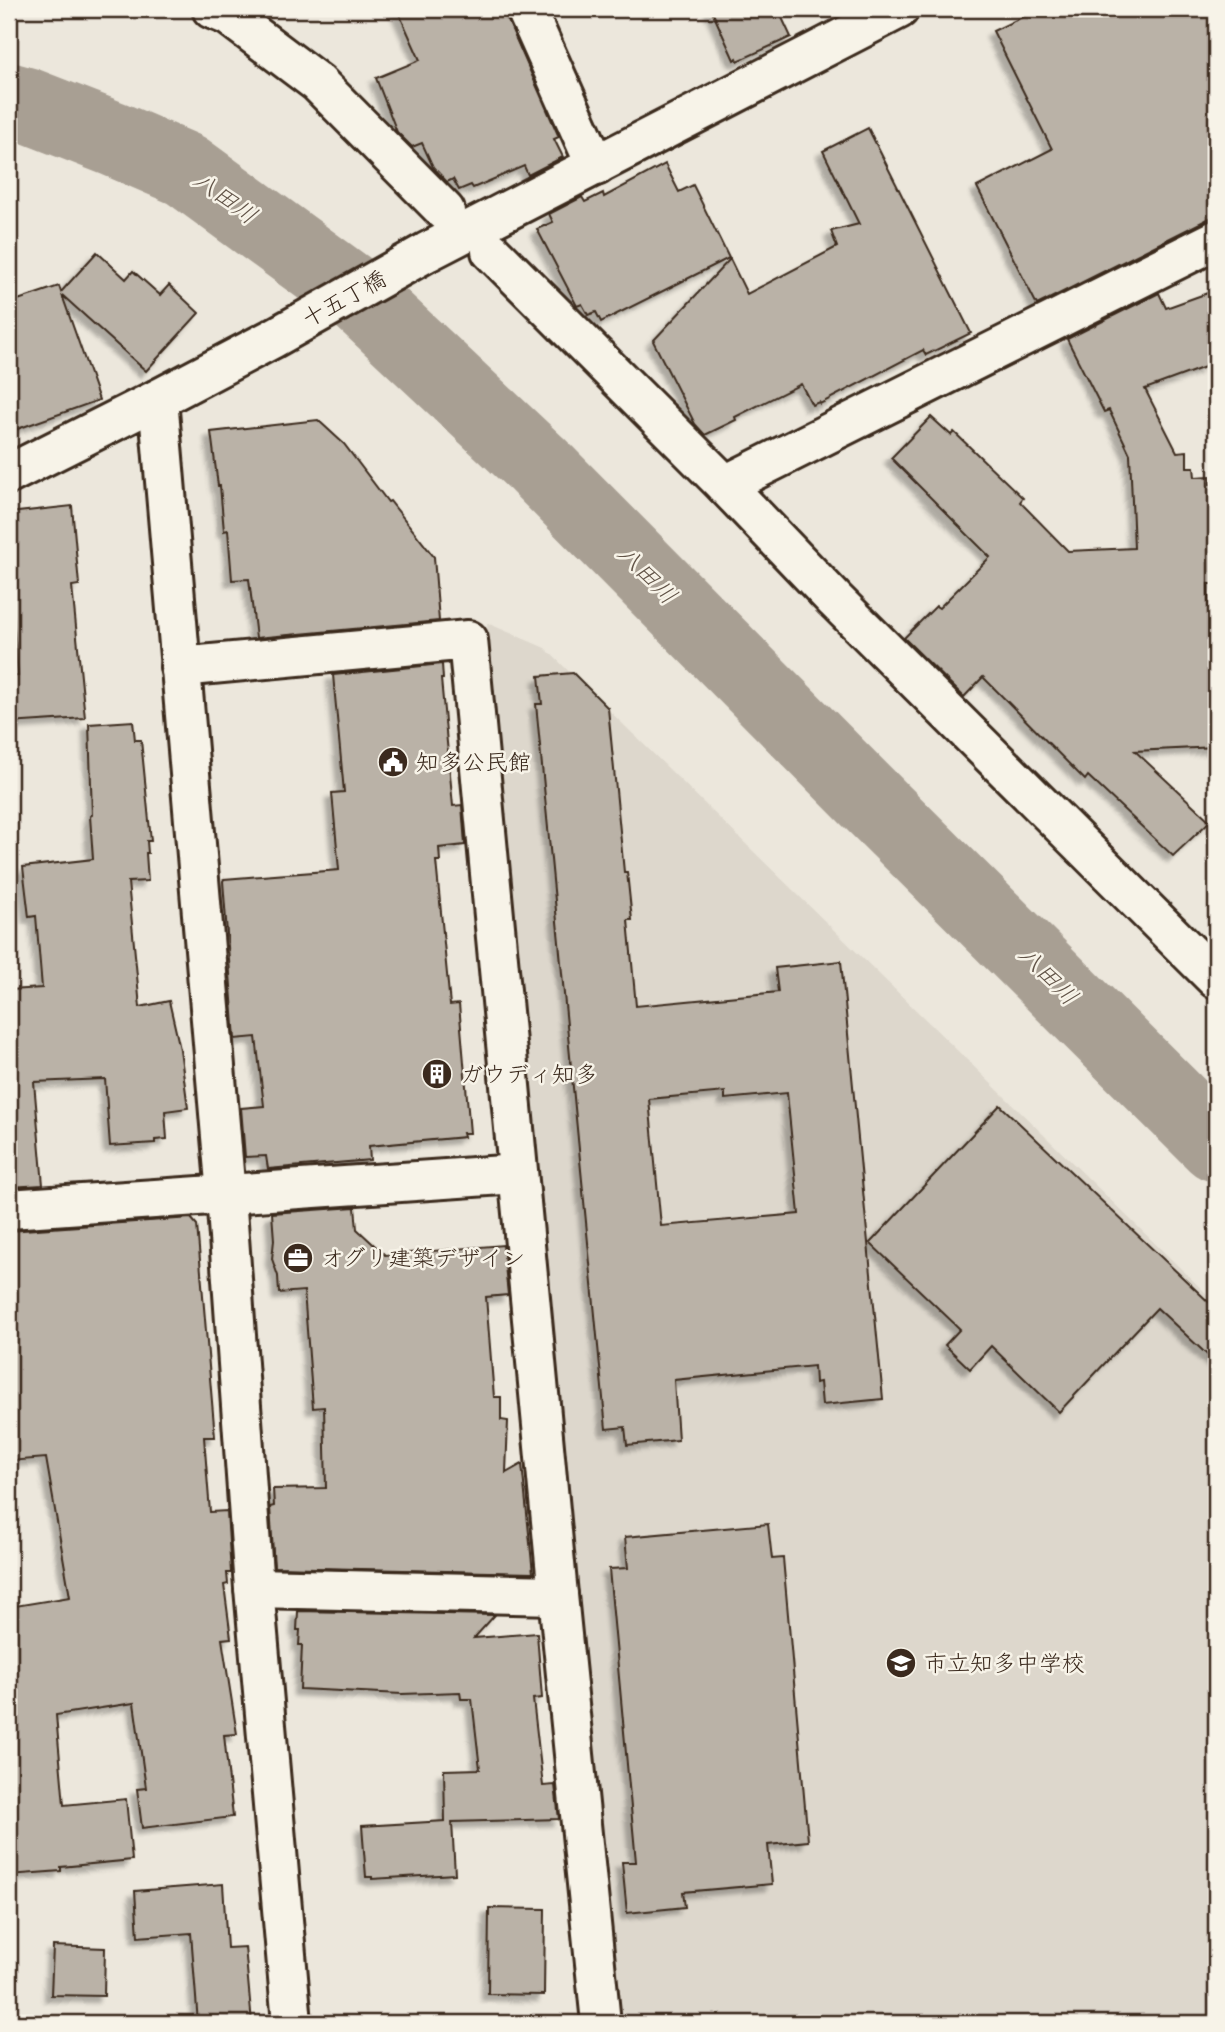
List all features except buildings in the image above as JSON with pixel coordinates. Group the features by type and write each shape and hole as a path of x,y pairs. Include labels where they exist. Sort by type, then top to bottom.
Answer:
{"street":[{"path":"212,9 229,16 318,83 445,211"},
{"path":"526,9 596,166"},
{"name":"十五丁橋","path":"9,474 158,399 416,258 596,166 847,20 899,9"},
{"path":"724,485 1216,240"},
{"path":"491,251 835,600 1216,979"},
{"path":"158,399 226,1195 254,1588 292,2023"},
{"path":"180,667 468,640 601,2023"},
{"path":"9,1209 519,1174"},
{"path":"254,1588 558,1595"}],"shaded area":[{"name":"市立知多中学校","path":"487,623 545,648 1216,1303 1216,2023 620,2023"}],"waterway":[{"name":"八田川","path":"9,100 114,139 186,170 357,295 537,464 1216,1144"}],"place":[{"name":"知多公民館","path":"393,762"},
{"name":"ガウディ知多","path":"437,1074"},
{"name":"オグリ建築デザイン","path":"298,1258"},
{"name":"市立知多中学校","path":"901,1663"}]}
